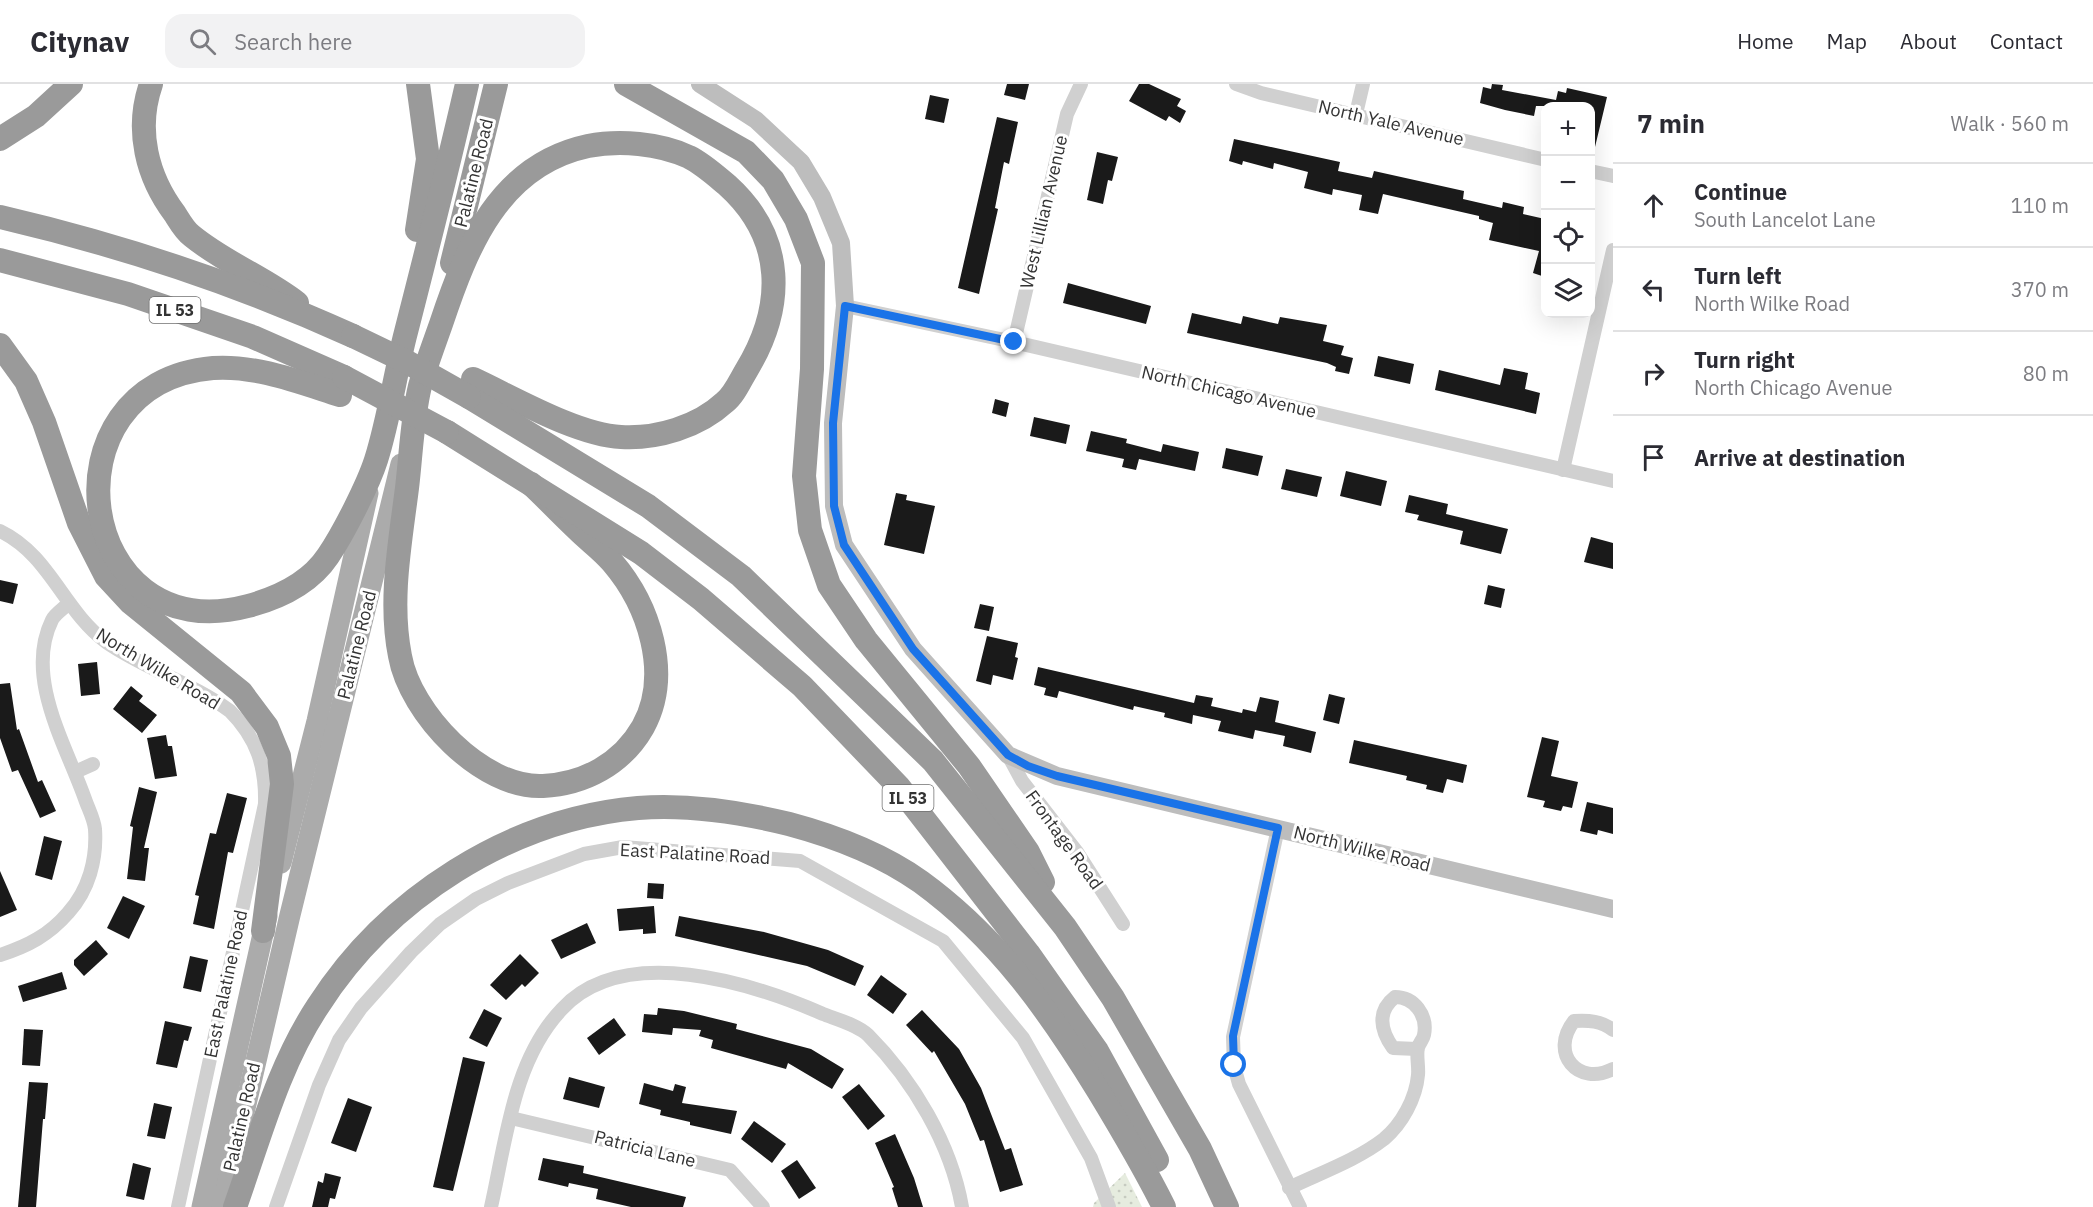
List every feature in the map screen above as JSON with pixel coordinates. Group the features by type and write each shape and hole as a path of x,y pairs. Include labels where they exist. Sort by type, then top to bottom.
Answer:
{"highway":[{"path":"0,139 36,116 71,84"},
{"path":"150,84 144,122 144,143 157,189 190,235 242,271 280,290 318,320"},
{"path":"401,369 428,159 418,84"},
{"name":"Palatine Road","path":"376,461 401,369 467,84"},
{"name":"Palatine Road","path":"420,387 496,84"},
{"path":"626,84 746,152 773,180 796,219 813,263 812,369 804,476 810,530 830,585 866,640 969,766 1028,852 1065,927"},
{"path":"471,388 585,429 619,437 656,435 688,426 727,401 753,360 772,316 775,279 758,224 735,192 689,157 625,143 601,144 554,155 520,178 503,195 461,263 420,387 395,596 400,660 409,686 430,716 478,767 519,785 538,787 594,775 626,749 649,716 656,691 657,669 652,642 627,581 610,559 531,484"},
{"name":"IL 53","path":"0,217 129,251 318,320 352,336 401,369 471,388 648,506 741,576 933,762 1065,927 1119,1008 1200,1149 1227,1207"},
{"name":"IL 53","path":"0,260 128,294 253,337 342,386 453,436 641,553 701,598 802,686 899,787 1029,953 1097,1052 1138,1124 1180,1207"},
{"path":"0,345 26,381 44,422 79,523 106,576 131,603 241,692 267,727 279,756 282,784 263,931"},
{"path":"342,386 234,368 196,371 162,383 145,392 120,418 107,441 99,464 97,505 108,545 130,577 164,602 202,612 233,610 261,603 285,594 327,559 376,461"},
{"path":"235,1207 277,1090 302,1033 336,980 394,916 460,868 525,836 601,813 640,808 717,810 750,814 813,830 862,849 919,881 970,922 1017,971 1085,1070 1164,1207"}],"main road":[{"name":"Palatine Road","path":"222,1207 290,915 420,387"},
{"name":"Palatine Road","path":"202,1207 263,931 317,721 376,461"}],"street":[{"name":"North Wilke Road","path":"700,84 756,120 801,162 822,197 841,243 845,306 833,423 834,506 844,545 913,649 1008,755 1057,776 1613,909"},
{"name":"West Lillian Avenue","path":"1014,342 1067,114 1082,84"},
{"name":"North Yale Avenue","path":"1236,84 1261,93 1541,159"},
{"path":"1356,114 1363,84"},
{"path":"1595,172 1613,176"},
{"path":"1563,470 1613,250"},
{"name":"North Chicago Avenue","path":"845,306 1014,342 1613,482"},
{"name":"North Wilke Road","path":"0,531 29,549 51,575 81,621 107,642 230,711 240,721 262,760"},
{"path":"0,955 29,946 57,927 79,901 93,867 94,828 75,771 56,729 46,682 44,645 53,618 68,604"},
{"name":"Frontage Road","path":"1008,755 1022,781 1077,852 1123,924"},
{"name":"East Palatine Road","path":"178,1207 264,804 262,760"},
{"path":"75,771 93,764"},
{"path":"1278,828 1233,1036 1234,1065 1239,1084 1300,1207"},
{"name":"East Palatine Road","path":"276,1207 319,1086 339,1040 361,1008 397,967 440,924 476,899 542,868 584,854 623,848 800,861 943,941 1023,1038 1091,1158 1108,1207"},
{"path":"491,1207 511,1118 532,1051 544,1029 563,1007 593,987 613,979 643,973 685,974 782,996 866,1033 925,1106 958,1180 962,1207"},
{"path":"1613,1030 1590,1020 1574,1021 1565,1032 1563,1044 1565,1058 1577,1070 1602,1074 1613,1070"},
{"path":"1289,1188 1385,1138 1402,1119 1412,1098 1418,1077 1417,1049"},
{"name":"Patricia Lane","path":"511,1118 730,1170 763,1207"}],"shaded area":[{"path":"1125,1173 1142,1207 1093,1207 1094,1203"}],"building":[{"path":"1007,84 1029,84 1025,100 1004,95"},
{"path":"1139,84 1149,84 1181,99 1177,106 1186,111 1180,123 1169,116 1166,121 1129,101"},
{"path":"1492,84 1503,85 1502,90 1556,100 1558,91 1566,93 1567,88 1607,97 1595,147 1595,102 1541,102 1541,106 1536,106 1534,116 1480,103 1483,87 1491,89"},
{"path":"930,95 949,99 944,123 925,119"},
{"path":"997,117 1018,122 1009,164 1004,162 995,208 998,209 979,294 958,288"},
{"path":"1234,139 1340,162 1338,171 1372,178 1374,171 1464,191 1463,199 1502,208 1503,202 1524,207 1523,214 1541,218 1541,276 1533,273 1539,251 1489,240 1493,223 1479,219 1479,216 1383,194 1378,214 1359,210 1362,195 1333,189 1332,195 1304,188 1308,172 1274,163 1273,169 1243,161 1242,165 1229,161"},
{"path":"1097,152 1118,157 1112,181 1108,180 1103,204 1087,200"},
{"path":"1068,283 1151,306 1146,324 1063,303"},
{"path":"1192,313 1241,324 1243,316 1278,324 1280,317 1327,325 1323,341 1344,346 1341,355 1353,358 1349,374 1335,371 1336,367 1327,363 1187,333"},
{"path":"1378,356 1414,364 1410,384 1374,376"},
{"path":"1504,368 1528,373 1525,389 1540,393 1536,414 1435,390 1439,370 1500,385"},
{"path":"995,399 1009,403 1006,417 992,413"},
{"path":"1034,417 1070,425 1066,444 1030,436"},
{"path":"1091,431 1127,439 1126,443 1161,452 1163,444 1199,452 1195,471 1139,459 1136,470 1122,467 1124,459 1086,451"},
{"path":"1226,448 1263,456 1258,476 1222,468"},
{"path":"1286,469 1322,477 1317,497 1281,489"},
{"path":"1346,471 1387,481 1381,506 1340,496"},
{"path":"896,493 907,495 906,500 935,506 924,554 884,545"},
{"path":"1409,495 1448,504 1446,514 1508,529 1501,554 1460,544 1463,531 1417,520 1419,515 1405,512"},
{"path":"1591,537 1613,543 1613,569 1584,562"},
{"path":"0,580 18,584 13,604 0,601"},
{"path":"1488,585 1505,589 1501,608 1484,604"},
{"path":"980,604 994,607 989,631 974,628"},
{"path":"987,636 1018,643 1015,657 1018,658 1013,680 993,675 991,685 976,681"},
{"path":"97,662 100,694 81,696 78,664"},
{"path":"1038,667 1194,703 1196,695 1213,698 1211,706 1242,713 1243,709 1256,712 1260,697 1279,701 1275,722 1316,732 1311,753 1283,746 1285,736 1255,730 1253,739 1218,731 1221,721 1193,715 1192,724 1164,717 1165,713 1134,706 1133,710 1059,691 1057,698 1044,695 1046,688 1034,685"},
{"path":"10,683 17,730 19,729 38,782 42,780 56,811 40,818 18,770 12,772 0,738 0,684"},
{"path":"131,686 143,696 139,701 157,715 142,733 113,709"},
{"path":"1329,694 1345,698 1339,724 1323,720"},
{"path":"166,735 168,746 172,746 177,776 155,779 147,738"},
{"path":"1542,737 1559,741 1551,776 1578,782 1572,808 1563,806 1561,811 1543,807 1545,801 1527,797"},
{"path":"1354,740 1467,765 1463,783 1447,779 1443,793 1426,789 1427,785 1406,780 1407,776 1349,763"},
{"path":"139,787 157,792 144,848 149,848 145,881 127,879 133,827 130,826"},
{"path":"227,793 247,798 233,853 228,852 214,929 193,924 199,896 195,895 210,833 216,834"},
{"path":"1587,802 1613,808 1613,834 1598,830 1597,835 1580,831"},
{"path":"44,836 62,841 52,880 35,875"},
{"path":"0,871 17,910 0,917"},
{"path":"648,883 664,884 663,899 647,898"},
{"path":"123,896 145,906 129,939 107,928"},
{"path":"654,906 656,933 643,934 643,929 619,931 617,909"},
{"path":"679,916 764,932 828,950 864,966 855,986 807,966 675,936"},
{"path":"587,923 596,943 561,959 551,940"},
{"path":"96,940 108,954 84,976 74,965 74,960"},
{"path":"520,954 539,973 525,987 522,984 506,1000 490,985"},
{"path":"190,956 208,960 201,992 183,988"},
{"path":"62,972 67,989 23,1002 18,986"},
{"path":"881,975 907,994 893,1014 867,995"},
{"path":"658,1008 684,1011 737,1024 736,1029 811,1049 844,1069 832,1089 788,1063 786,1069 711,1048 713,1040 699,1036 701,1030 673,1028 672,1035 642,1032 644,1014 657,1015"},
{"path":"484,1009 502,1018 487,1047 469,1038"},
{"path":"922,1010 959,1049 981,1088 1005,1150 1011,1148 1023,1185 1000,1192 984,1140 980,1141 965,1104 934,1051 932,1053 906,1025"},
{"path":"614,1018 626,1035 599,1055 587,1038"},
{"path":"165,1021 192,1027 188,1041 184,1040 177,1068 156,1064"},
{"path":"24,1029 43,1030 40,1066 22,1065"},
{"path":"463,1057 485,1062 453,1191 433,1187"},
{"path":"569,1077 605,1087 599,1108 563,1099"},
{"path":"29,1082 48,1083 45,1119 43,1119 36,1207 18,1207"},
{"path":"644,1083 673,1091 675,1084 686,1087 682,1103 737,1111 731,1134 690,1125 690,1122 660,1115 661,1110 639,1104"},
{"path":"859,1084 885,1116 868,1130 842,1097"},
{"path":"348,1098 372,1107 356,1152 331,1143"},
{"path":"154,1103 172,1107 165,1139 147,1136"},
{"path":"754,1121 786,1144 772,1163 741,1139"},
{"path":"895,1134 914,1178 923,1207 898,1207 892,1188 894,1187 875,1143"},
{"path":"543,1158 584,1166 583,1173 686,1197 683,1207 631,1207 596,1199 598,1189 569,1183 568,1187 538,1180"},
{"path":"797,1160 816,1188 799,1199 781,1171"},
{"path":"133,1163 151,1168 144,1200 126,1196"},
{"path":"325,1173 341,1177 335,1199 330,1198 328,1207 312,1207 318,1181 323,1183"}],"route":[{"path":"1014,342 845,306 833,423 834,506 844,545 861,574 913,649 1008,755 1028,766 1057,776 1278,828 1233,1036 1234,1065"}]}
